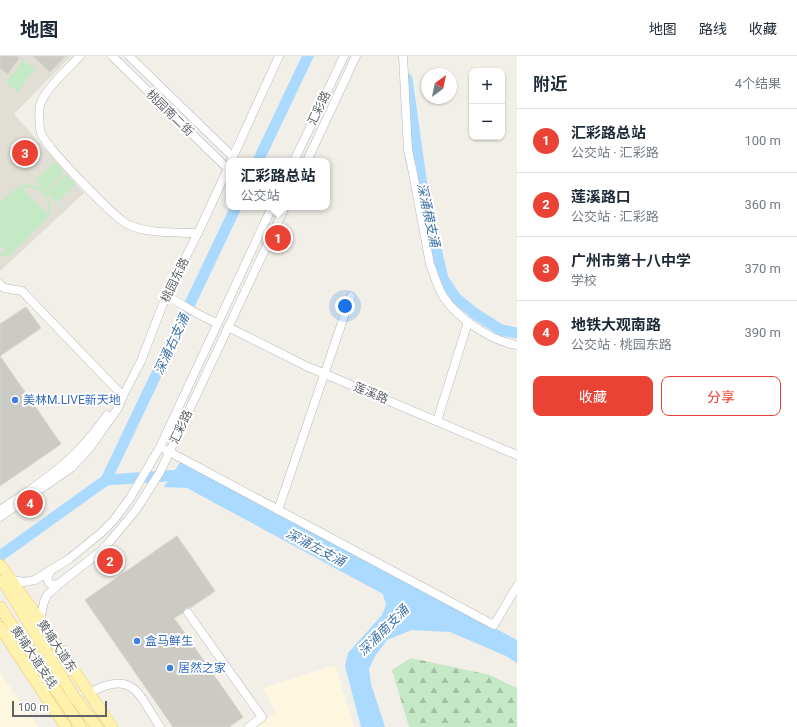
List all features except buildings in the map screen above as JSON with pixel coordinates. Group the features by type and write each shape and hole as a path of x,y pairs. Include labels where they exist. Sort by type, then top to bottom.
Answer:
{"main road":[{"name":"黄埔大道东","path":"0,565 5,578 40,620 112,727"},
{"name":"黄埔大道支线","path":"5,578 73,694 97,727"},
{"name":"黄埔大道支线","path":"0,607 81,727"},
{"path":"0,627 66,727"}],"street":[{"path":"80,56 44,96 39,107 40,132 44,139 65,165 127,225 145,230 198,234"},
{"name":"桃园南二街","path":"112,56 226,159"},
{"name":"桃园南二街","path":"129,56 226,159"},
{"name":"桃园东路","path":"232,158 279,56"},
{"name":"汇彩路","path":"295,158 344,56"},
{"name":"汇彩路","path":"308,158 356,56"},
{"path":"403,56 408,150 430,264 443,295 468,322 499,339 517,345"},
{"name":"桃园东路","path":"0,517 62,474 78,460 104,429 118,408 141,361 166,296 198,234 226,172"},
{"name":"汇彩路","path":"5,578 20,582 29,582 35,580 69,559 101,533 114,520 135,491 160,447 175,416 271,210"},
{"name":"汇彩路","path":"40,620 46,598 52,590 101,551 128,520 146,494 170,452 284,210"},
{"path":"0,284 4,288 22,291 123,396"},
{"path":"166,296 196,313 218,323"},
{"path":"278,510 351,296"},
{"path":"438,421 468,322"},
{"name":"莲溪路","path":"228,327 284,356 324,374 517,455"},
{"name":"桃园东路","path":"0,510 65,464 87,441 113,406 123,396"},
{"path":"175,416 185,420"},
{"path":"160,447 494,625 517,586"},
{"path":"50,571 47,578 49,583 53,585 60,583"},
{"path":"188,612 262,717 249,727"},
{"path":"89,693 111,683 123,683 130,685 136,690 160,727"}],"shaded area":[{"path":"0,56 71,56 14,114 84,193 0,271"},
{"path":"335,665 354,727 255,727 276,713 263,688"},
{"path":"0,673 39,727 0,727"}],"green space":[{"path":"23,60 35,69 18,92 6,83"},
{"path":"54,162 64,173 45,191 46,192 66,174 76,184 57,203 47,193 51,206 47,219 14,252 7,256 0,257 0,253 7,252 0,245 0,203 14,190 24,185 30,184 43,189 35,181","holes":["29,187 34,188 45,196 48,204 47,213 23,189"]},
{"path":"411,658 490,675 517,688 517,727 409,727 392,670"}],"water":[{"name":"深涌南支涌","path":"181,461 517,640 517,663 506,656 450,632 412,630 387,640 375,656 369,669 371,684 385,727 361,727 345,666 348,653 382,615 386,605 383,594 187,488 164,487"}],"waterway":[{"name":"深涌右支涌","path":"259,158 308,56"},
{"name":"深涌横支涌","path":"407,79 423,193 443,279 456,298 474,313 501,330 517,333"},
{"name":"深涌右支涌","path":"0,556 106,480 235,210"},
{"name":"深涌左支涌","path":"106,480 182,475 185,477"}],"place":[{"name":"广州市第十八中学","path":"25,153"},
{"name":"汇彩路总站","path":"278,238"},
{"name":"美林M.LIVE新天地","path":"15,400"},
{"name":"地铁大观南路","path":"30,503"},
{"name":"莲溪路口","path":"110,561"},
{"name":"盒马鲜生","path":"137,641"},
{"name":"居然之家","path":"170,668"}]}
